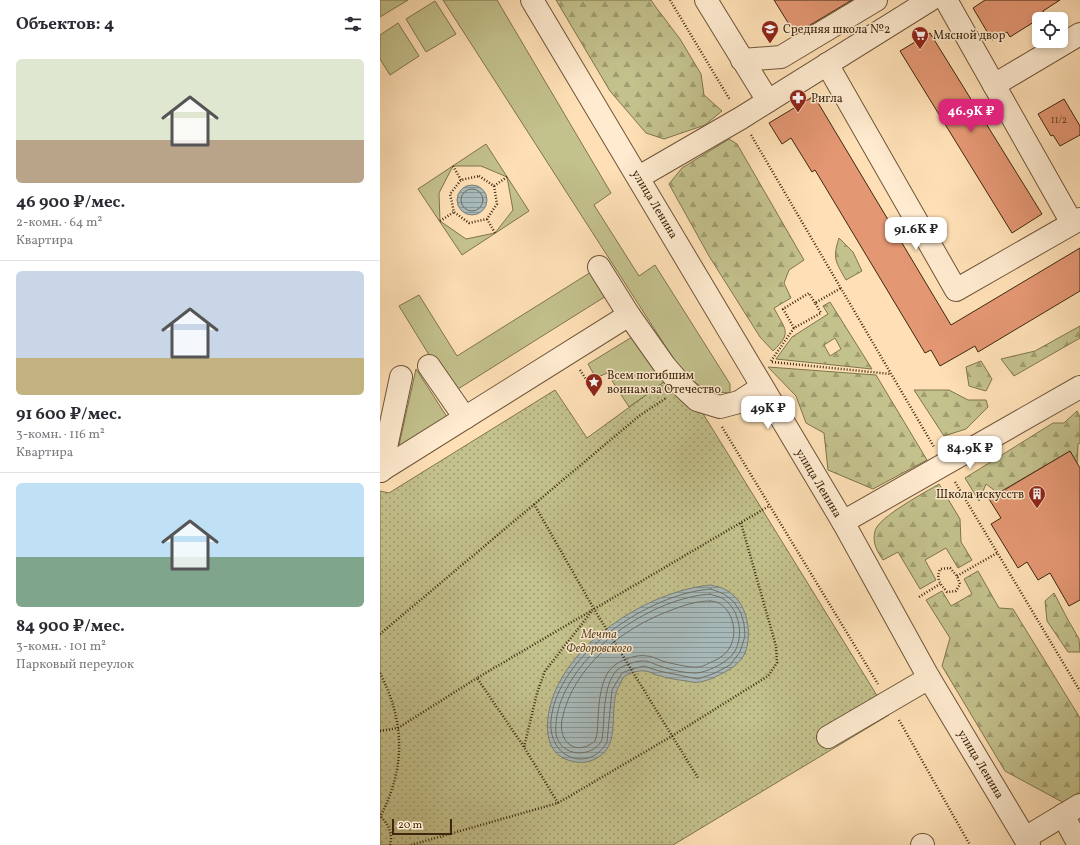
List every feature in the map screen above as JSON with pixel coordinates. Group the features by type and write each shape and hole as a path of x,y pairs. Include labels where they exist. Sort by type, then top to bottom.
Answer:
{"street":[{"name":"улица Ленина","path":"532,0 639,177 842,522 929,678 1027,841"},
{"path":"706,0 768,101"},
{"path":"742,60 781,57 876,0"},
{"path":"639,177 741,118 930,0"},
{"path":"827,64 956,290 1076,221 994,85 946,0"},
{"path":"994,85 1080,34"},
{"path":"599,267 629,315 665,366 683,387 697,400 720,407 739,402 762,387"},
{"path":"381,471 629,315"},
{"path":"429,366 465,418"},
{"path":"381,471 401,377"},
{"path":"842,522 1079,391"},
{"path":"828,737 929,678"},
{"path":"1027,841 1071,810 1079,845"}],"path":[{"path":"670,0 741,118 944,465 1080,691"},
{"path":"453,166 461,180"},
{"path":"479,176 494,186 497,204 487,219 469,223 454,212 450,194 461,180 479,176"},
{"path":"494,186 507,177"},
{"path":"440,221 454,212"},
{"path":"487,219 495,233"},
{"path":"815,303 841,288"},
{"path":"794,328 783,309 809,293 821,313 794,328 770,362 891,374"},
{"path":"380,634 639,416 683,387"},
{"path":"707,403 889,702 970,845"},
{"path":"534,504 594,609 698,778"},
{"path":"380,731 398,728 477,678 770,506"},
{"path":"411,845 558,803 672,736 768,676 777,663 776,646 741,523"},
{"path":"957,576 997,553"},
{"path":"940,568 950,568 957,576 960,584 956,591 947,592 940,584 938,576 940,568"},
{"path":"919,597 940,584"},
{"path":"524,748 537,693 546,671 594,609"},
{"path":"380,673 395,710 398,728 399,754 396,776 390,796 380,817 386,822 390,830 392,839 390,845"},
{"path":"477,678 524,748 558,803"}],"green space":[{"path":"380,0 408,0 380,17"},
{"path":"443,0 497,0 611,193 594,205 639,276 655,265 730,384 730,393 706,391 682,372"},
{"path":"556,0 651,0 680,39 701,74 704,95 722,111 705,125 664,139 646,133 610,91"},
{"path":"435,1 456,34 426,52 406,19"},
{"path":"398,23 419,56 390,75 380,59 380,35"},
{"path":"729,139 737,144 804,260 789,270 784,283 791,298 774,308 784,326 785,335 773,351 760,337 709,256 669,184 682,168"},
{"path":"486,144 529,211 462,255 418,189","holes":["453,166 481,166 507,177 513,210 495,233 466,239 440,221 439,193"]},
{"path":"839,238 853,252 862,271 846,280 836,260 836,251"},
{"path":"599,267 614,291 458,389 434,363 399,306 419,295 457,356"},
{"path":"830,302 872,369 776,359 792,337 828,314 823,306","holes":["835,338 841,349 830,356 824,345"]},
{"path":"1080,326 1080,338 1014,376 1001,359 1035,351"},
{"path":"632,337 664,382 629,407 607,373 596,378 588,364"},
{"path":"981,361 992,379 986,391 969,386 966,367"},
{"path":"768,367 876,375 927,460 873,489 828,470 824,433 806,423 796,396"},
{"path":"416,369 449,420 397,454"},
{"name":"Мечта Федоровского","path":"664,382 681,387 702,412 889,715 673,845 380,845 380,491 389,493 555,390 587,438"},
{"path":"914,390 949,390 968,400 986,400 988,407 966,429 944,436"},
{"path":"1077,411 1080,417 1080,443 1078,444 1077,463 1070,451 998,493 986,484 979,501 965,478 1053,423 1064,423"},
{"path":"939,484 960,519 961,542 972,560 958,568 946,548 925,560 936,580 920,589 898,552 883,560 877,550 874,535 878,525 884,519"},
{"path":"978,571 999,608 1013,609 1080,718 1080,795 1066,804 1005,771 942,666 950,638 926,600 942,591 951,606 972,594 964,579"},
{"path":"1054,593 1079,639 1080,652 1068,652 1047,621 1045,601"}],"water":[{"path":"472,185 483,189 487,200 483,211 472,215 461,211 457,200 461,189"},
{"path":"711,585 724,589 733,595 743,609 748,627 748,636 745,653 740,661 733,667 711,679 698,682 668,678 646,671 638,671 627,675 622,679 616,693 612,736 604,753 595,759 583,762 571,761 560,756 553,749 549,740 548,718 550,707 557,687 568,668 584,649 622,618 644,605 689,589"}],"building":[{"path":"774,0 852,0 795,34"},
{"path":"985,0 1060,0 1044,12 1032,12 1032,23 1010,37 1007,32 992,40 973,8"},
{"path":"930,33 1042,214 1012,233 900,51"},
{"path":"814,96 951,325 1080,248 1080,291 978,352 975,346 940,366 931,350 925,353 815,170 812,172 791,138 782,144 769,123"},
{"path":"1064,99 1080,126 1080,135 1060,146 1053,135 1051,136 1038,114"},
{"name":"Школа искусств","path":"1070,451 1080,468 1080,600 1069,606 1050,573 1038,580 1027,562 1018,568 991,524 1001,518 989,499"}],"place":[{"name":"Средняя школа №2","path":"770,44"},
{"name":"Мясной двор","path":"920,50"},
{"name":"Ригла","path":"798,113"},
{"name":"Всем погибшим воинам за Отечество","path":"594,397"},
{"name":"Школа искусств","path":"1037,509"}]}
